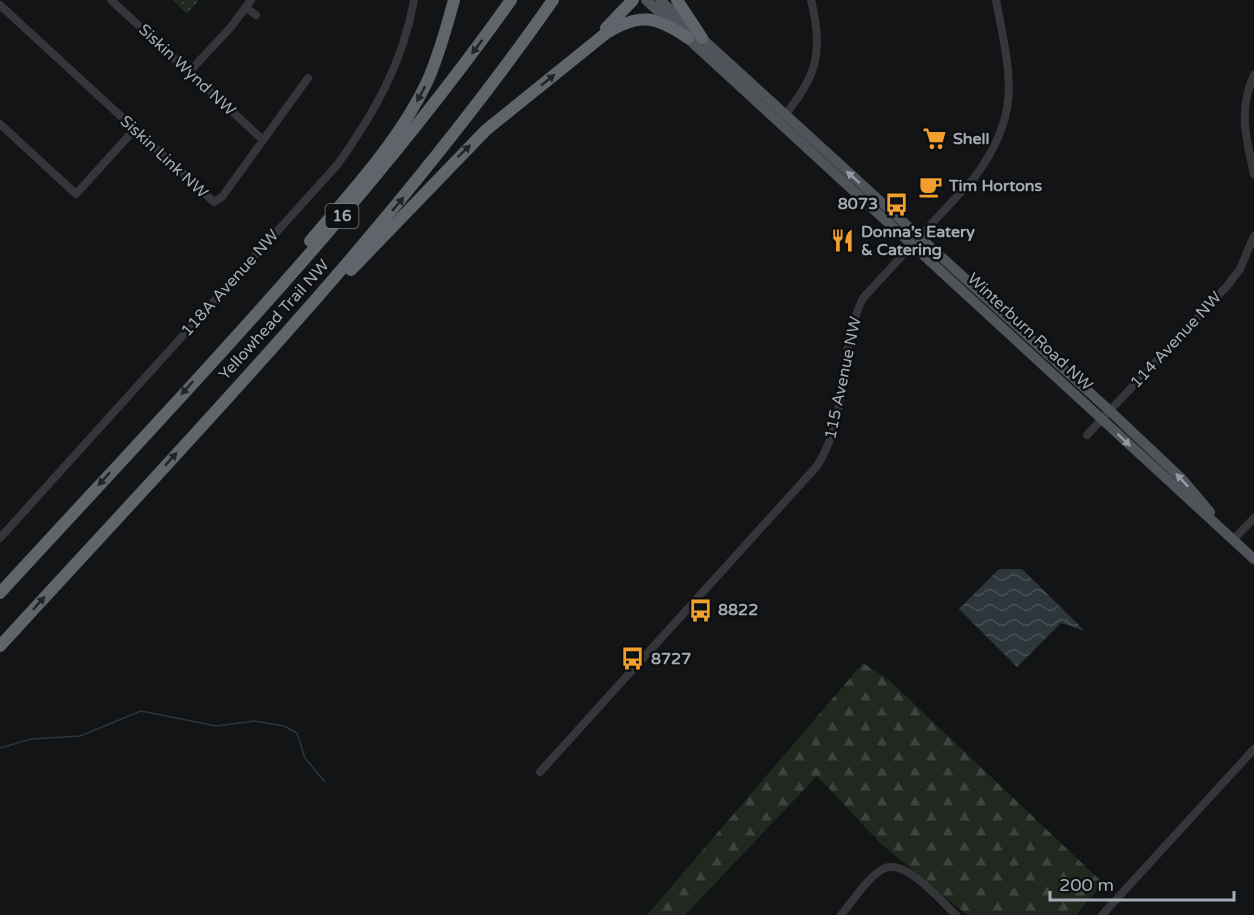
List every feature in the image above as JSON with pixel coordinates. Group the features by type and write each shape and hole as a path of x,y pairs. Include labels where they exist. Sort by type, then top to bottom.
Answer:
{"highway":[{"path":"213,359 360,180 413,109 438,56 454,0"},
{"name":"Yellowhead Trail NW","path":"0,593 319,243 391,159 511,0"},
{"name":"Yellowhead Trail NW","path":"0,646 276,343 426,170 553,0"},
{"path":"579,54 633,0"},
{"path":"677,0 702,38"},
{"path":"276,343 325,299 486,130 616,26 633,20 659,21 688,38"}],"main road":[{"name":"Winterburn Road NW","path":"646,0 782,118 1106,415 1182,479 1233,540 1254,559"},
{"name":"Winterburn Road NW","path":"660,0 702,38 782,118"}],"street":[{"name":"Siskin Wynd NW","path":"111,0 263,140"},
{"path":"189,72 251,0"},
{"name":"118A Avenue NW","path":"0,537 338,164 365,126 393,75 414,0"},
{"path":"782,118 810,79 817,60 819,38 811,0"},
{"name":"115 Avenue NW","path":"540,771 817,466 828,448 835,430 845,359 858,309 865,294 974,178 988,160 1002,132 1010,99 1010,81 996,0"},
{"name":"Siskin Link NW","path":"0,5 214,201 222,197 308,78"},
{"path":"246,8 256,15"},
{"path":"1254,75 1246,97 1243,115 1254,174"},
{"path":"0,124 76,194 134,130"},
{"name":"114 Avenue NW","path":"1087,435 1227,286 1240,269 1254,236"},
{"path":"1233,540 1254,518"},
{"path":"1102,915 1254,749"},
{"path":"841,915 886,868 906,871 956,915"}],"green space":[{"path":"172,0 199,0 187,14"},
{"path":"863,663 889,680 1103,883 1076,915 967,915 881,844 817,776 685,915 647,915"}],"water":[{"path":"999,569 1022,569 1085,631 1061,623 1017,667 959,609"}],"waterway":[{"path":"0,748 31,739 80,736 141,711 216,726 255,721 284,726 297,733 305,758 325,782"}],"place":[{"name":"Shell","path":"935,139"},
{"name":"Tim Hortons","path":"931,186"},
{"name":"8073","path":"896,204"},
{"name":"Donna’s Eatery & Catering","path":"843,241"},
{"name":"8822","path":"700,610"},
{"name":"8727","path":"633,659"}]}
